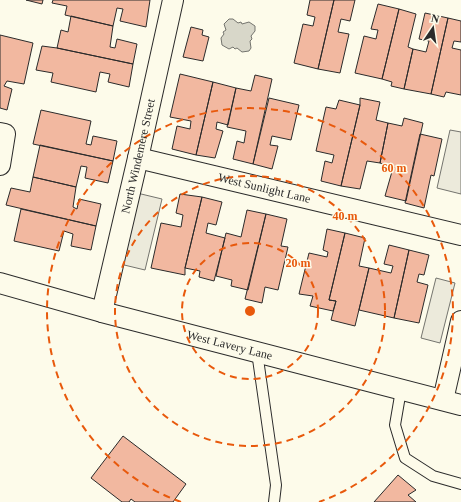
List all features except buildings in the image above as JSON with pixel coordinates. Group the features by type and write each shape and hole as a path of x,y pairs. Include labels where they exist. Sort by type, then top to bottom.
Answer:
{"street":[{"name":"North Windemere Street","path":"102,312 173,0"},
{"path":"0,133 6,134 0,165"},
{"name":"West Sunlight Lane","path":"138,158 461,235"},
{"name":"West Lavery Lane","path":"0,283 102,312 452,403"},
{"path":"452,403 461,322"}],"lane":[{"path":"257,352 276,485 274,502"},
{"path":"401,390 395,425 405,458 432,476 461,484"}],"shaded area":[{"path":"229,19 233,19 238,23 241,22 242,24 249,22 255,26 255,31 251,36 251,48 249,51 242,52 237,48 235,49 233,47 229,49 222,45 221,38 224,34 223,32 226,30 224,24"},
{"path":"450,130 461,132 461,194 437,188"},
{"path":"137,193 162,199 145,270 120,264"},
{"path":"436,278 455,283 440,343 421,338"}]}
